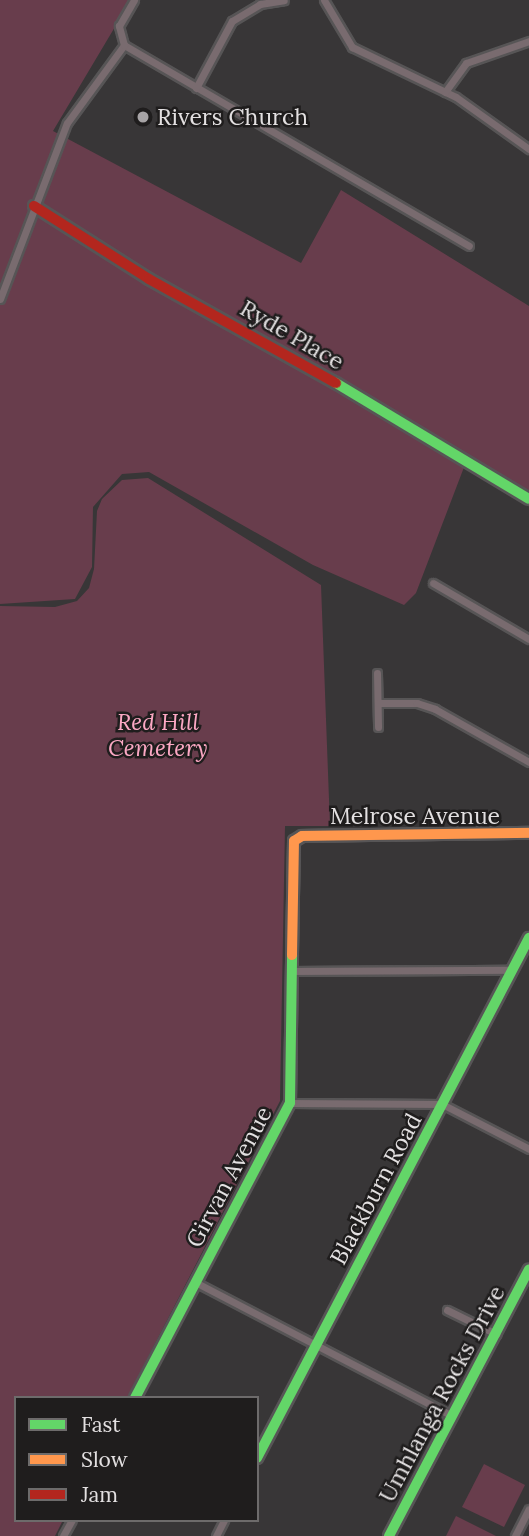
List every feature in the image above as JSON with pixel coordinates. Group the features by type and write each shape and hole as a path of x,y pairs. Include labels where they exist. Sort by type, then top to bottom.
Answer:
{"street":[{"path":"134,0 119,26 124,45 469,246"},
{"path":"196,88 232,21 260,4 284,0"},
{"path":"324,0 341,36 352,47 445,92 529,149"},
{"path":"445,92 466,63 529,41"},
{"path":"0,299 67,123 124,45"},
{"name":"Ryde Place","path":"34,206 149,279 289,355 529,499"},
{"path":"433,583 529,639"},
{"path":"377,673 378,727"},
{"path":"378,703 417,703 435,709 529,762"},
{"name":"Melrose Avenue","path":"302,836 529,833"},
{"name":"Girvan Avenue","path":"136,1396 290,1103 292,851 294,841 302,836"},
{"name":"Blackburn Road","path":"259,1454 529,938"},
{"path":"293,971 512,970"},
{"path":"290,1103 442,1104 529,1149"},
{"name":"Umhlanga Rocks Drive","path":"389,1536 529,1269"},
{"path":"195,1282 452,1416"},
{"path":"447,1310 496,1334"},
{"path":"515,1536 525,1525 529,1510"}],"green space":[{"path":"0,0 131,0 53,131 301,263 341,190 529,306 529,497 466,462 416,593 404,605 313,565 149,472 122,474 93,507 92,567 75,599 0,604"},
{"name":"Red Hill Cemetery","path":"148,478 321,585 330,826 285,826 280,1101 128,1396 14,1396 14,1522 62,1522 55,1536 0,1536 0,606 55,607 77,601 89,588 94,569 97,511 102,499 122,480"},
{"path":"484,1464 525,1485 504,1527 462,1507"},
{"path":"456,1516 496,1536 446,1536"}],"traffic: fast":[{"path":"336,383 529,499"},
{"path":"259,1454 529,938"},
{"path":"136,1396 290,1103 292,955"},
{"path":"389,1536 529,1269"}],"traffic: slow":[{"path":"292,955 294,841 302,836 529,833"}],"traffic: jam":[{"path":"34,206 149,279 336,383"}],"place":[{"name":"Rivers Church","path":"143,117"}]}
